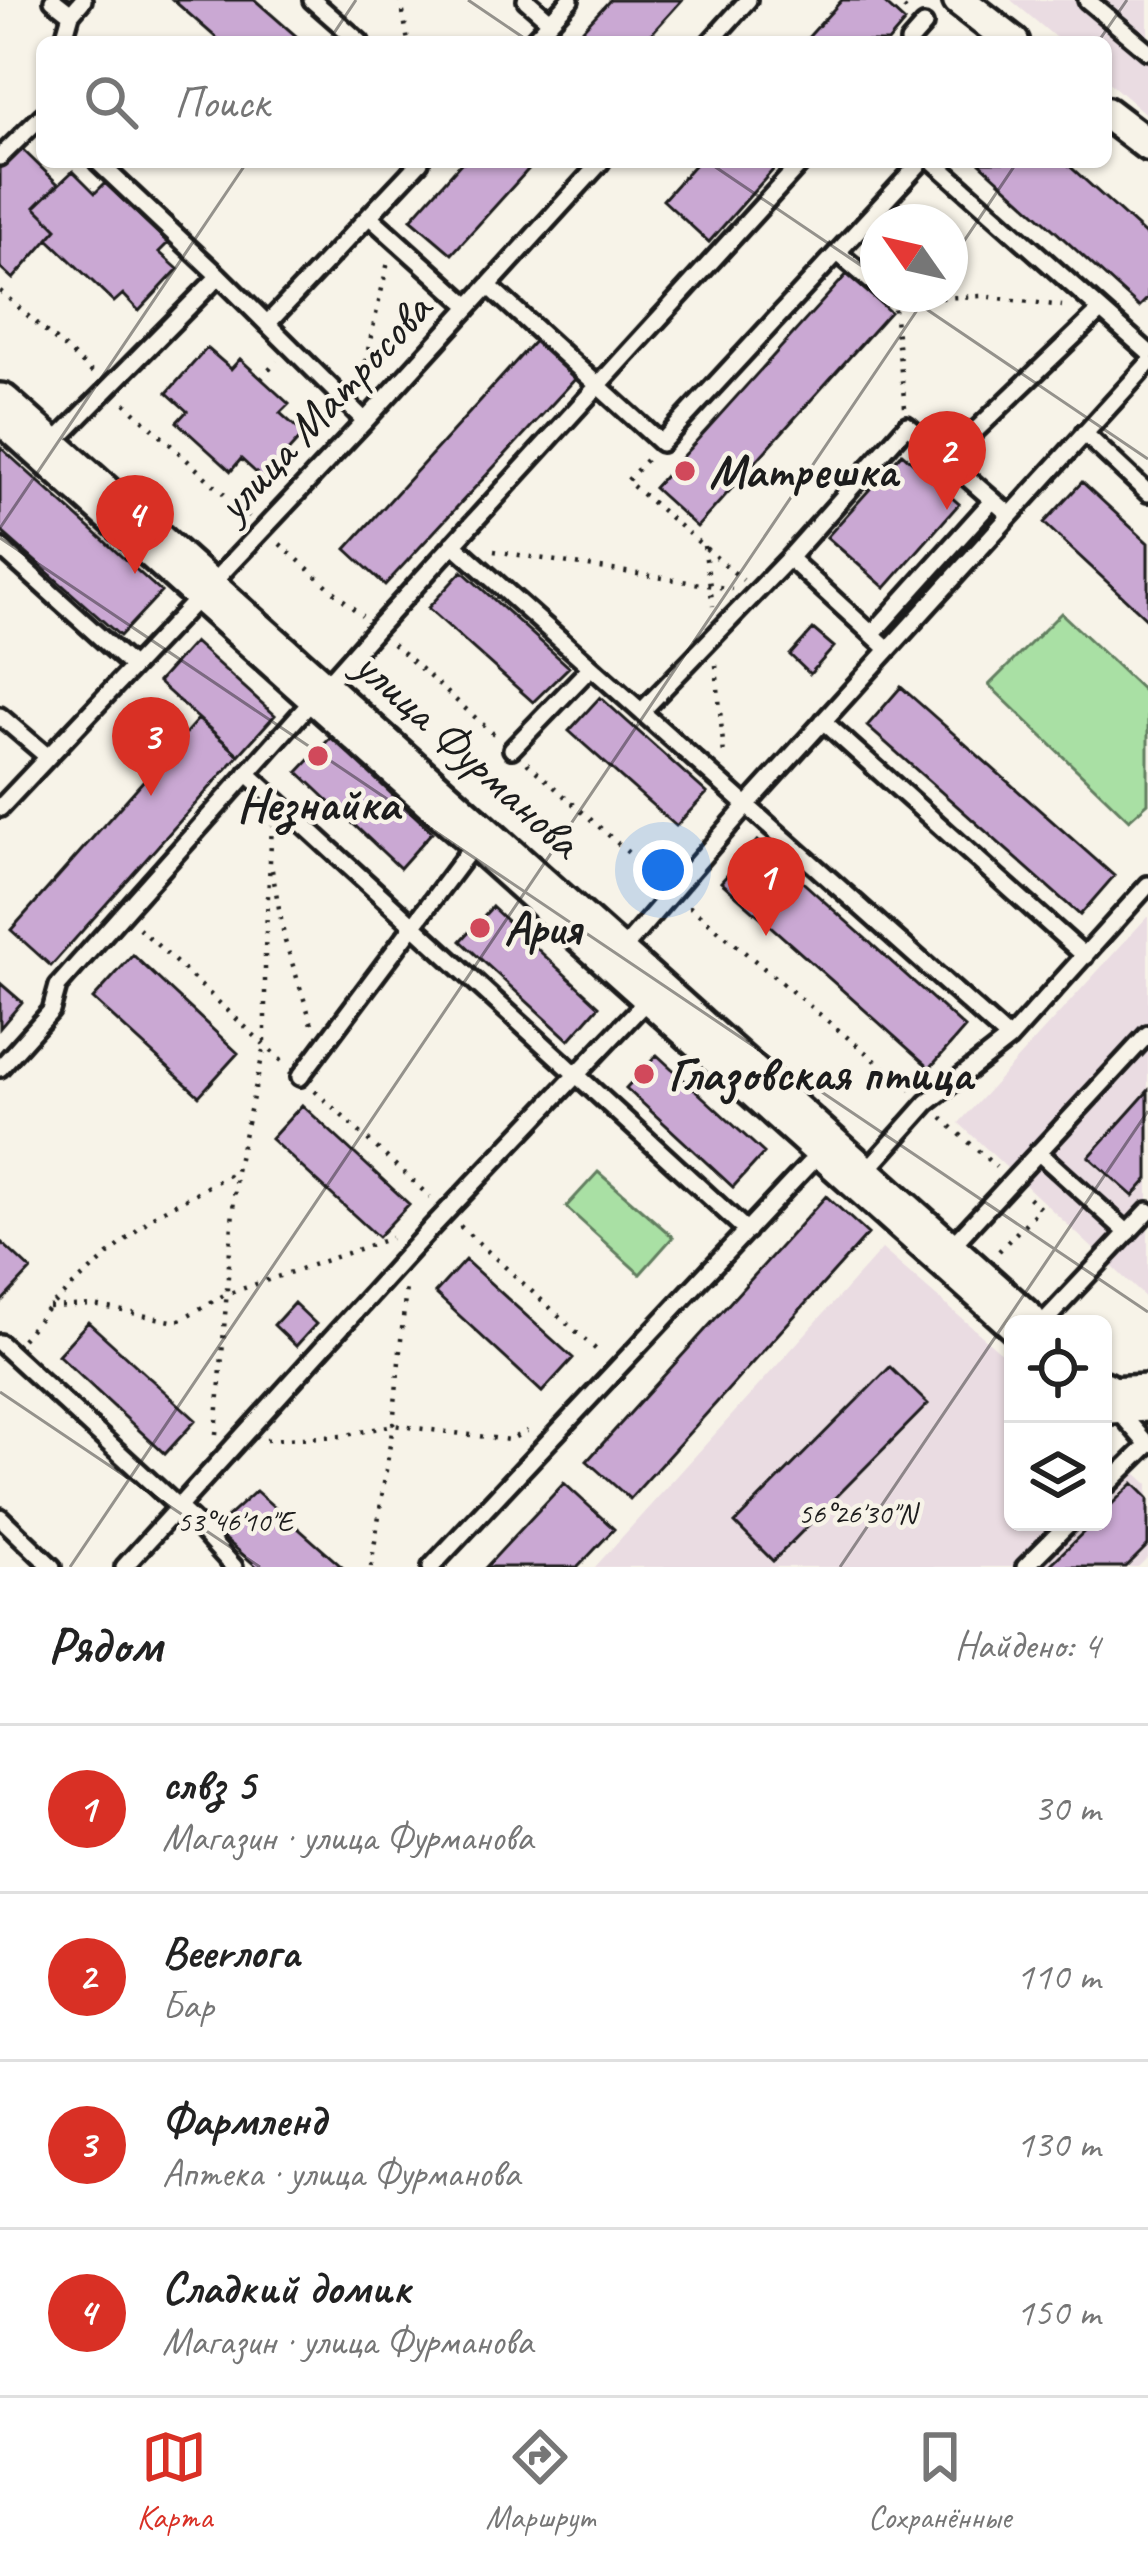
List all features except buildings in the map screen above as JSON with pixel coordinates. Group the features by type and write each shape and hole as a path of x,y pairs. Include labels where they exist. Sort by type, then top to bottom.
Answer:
{"main road":[{"name":"улица Фурманова","path":"0,407 1014,1315"}],"street":[{"path":"959,0 1005,36"},
{"path":"1112,118 1148,146"}],"lane":[{"path":"53,0 70,14"},
{"path":"64,36 70,14 83,0"},
{"path":"313,0 353,36"},
{"path":"526,0 550,21"},
{"path":"536,36 570,0"},
{"path":"715,36 748,0"},
{"path":"1087,0 1148,51"},
{"path":"915,36 924,26"},
{"path":"0,157 36,122"},
{"path":"104,168 365,421"},
{"path":"267,324 414,168"},
{"name":"улица Матросова","path":"0,808 597,168"},
{"path":"0,1068 51,1011 58,986 797,168"},
{"path":"489,286 661,443 916,168"},
{"path":"941,168 1148,352"},
{"path":"369,216 470,306"},
{"path":"838,253 860,272"},
{"path":"47,449 219,276"},
{"path":"946,459 1100,311"},
{"path":"615,958 748,804 1148,364"},
{"path":"641,710 758,593 907,424 1010,515"},
{"path":"1084,433 1148,494"},
{"path":"872,634 993,500"},
{"path":"453,544 1010,1040"},
{"path":"0,547 131,666"},
{"path":"789,558 888,650"},
{"path":"512,749 591,667"},
{"path":"0,716 48,757"},
{"path":"824,721 1084,956"},
{"path":"247,773 747,1231"},
{"path":"300,1077 479,836"},
{"path":"861,1178 926,1103 1010,1040 1148,885"},
{"path":"124,1567 431,1228 654,993"},
{"path":"945,1253 1148,1034"},
{"path":"431,1567 826,1146"},
{"path":"1038,1152 1128,1233"},
{"path":"1051,1315 1148,1210"},
{"path":"4,1353 178,1508 234,1567"},
{"path":"1112,1481 1148,1445 1120,1398"},
{"path":"0,1517 52,1567"},
{"path":"1025,1567 1061,1531"}],"path":[{"path":"401,0 407,36"},
{"path":"365,421 356,401 395,239"},
{"path":"968,296 1100,311"},
{"path":"892,312 907,424"},
{"path":"661,443 627,481 758,593"},
{"path":"453,544 758,593"},
{"path":"214,1468 236,1171 266,1045 274,796"},
{"path":"270,860 285,940 312,1016 315,1056"},
{"path":"4,1353 49,1306 153,1216 236,1171"},
{"path":"49,1306 94,1305 176,1322 224,1295 431,1228"},
{"path":"371,1567 393,1425 407,1278"}],"shaded area":[{"path":"1011,0 1148,0 1148,116 1112,85 1112,36 1054,36"},
{"path":"1148,916 1148,1300 959,1123"},
{"path":"882,1249 1004,1355 1004,1531 1112,1531 1112,1450 1148,1484 1148,1557 1138,1567 595,1567"}],"green space":[{"path":"1061,613 1148,695 1148,803 1129,820 989,685"},
{"path":"598,1172 673,1237 640,1274 566,1207"}],"place":[{"name":"Матрешка","path":"685,471"},
{"name":"Beerлога","path":"947,510"},
{"name":"Сладкий домик","path":"135,574"},
{"name":"Незнайка","path":"318,756"},
{"name":"Фармленд","path":"151,796"},
{"name":"Ария","path":"480,928"},
{"name":"слвз 5","path":"766,936"},
{"name":"Глазовская птица","path":"644,1074"}]}
